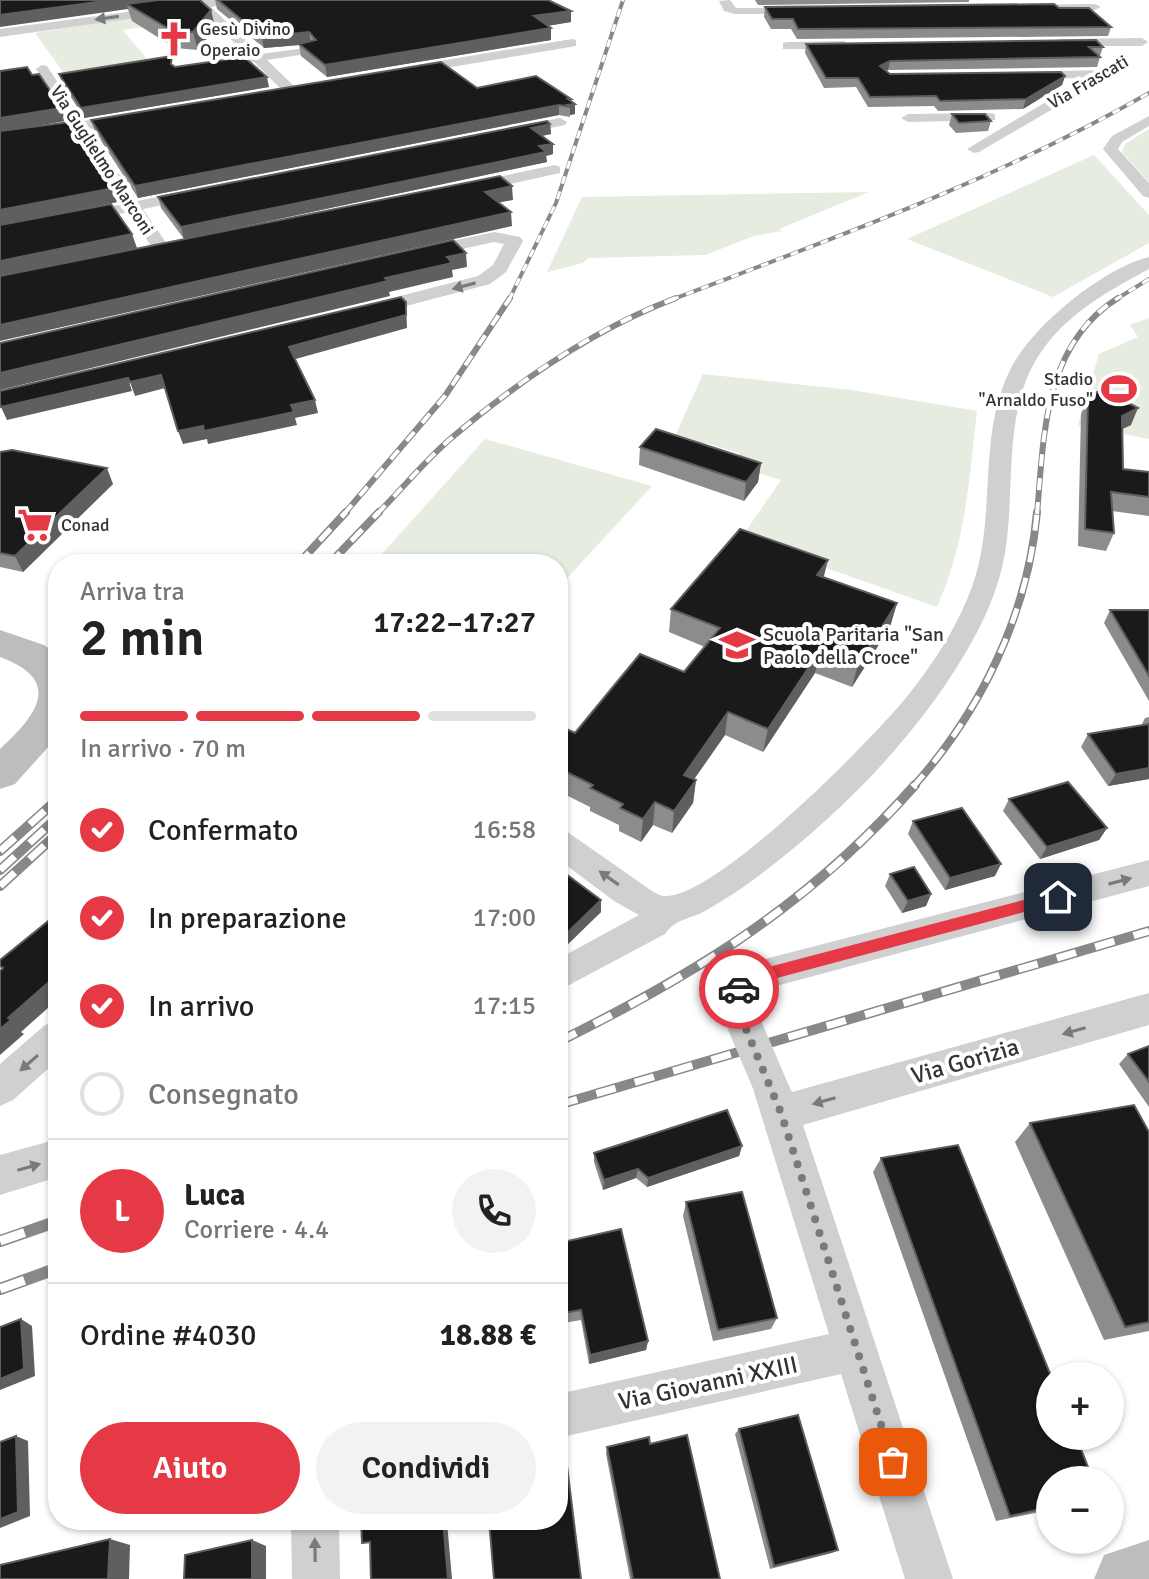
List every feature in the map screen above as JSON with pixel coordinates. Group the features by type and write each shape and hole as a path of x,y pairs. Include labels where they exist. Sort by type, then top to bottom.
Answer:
{"street":[{"path":"145,0 156,11"},
{"path":"0,33 25,43 65,24 200,3 240,0"},
{"path":"725,1 728,9 738,11 823,10"},
{"path":"200,3 296,88 274,92"},
{"path":"998,8 1090,4 1147,44"},
{"path":"55,12 65,24"},
{"name":"Via Guglielmo Marconi","path":"25,43 35,70 80,125 163,250"},
{"path":"392,73 572,43"},
{"path":"1049,43 1147,44"},
{"name":"Via Frascati","path":"974,149 1114,67 1147,44"},
{"path":"787,46 864,45"},
{"path":"197,67 309,50"},
{"path":"1010,75 1114,67"},
{"path":"0,139 153,113"},
{"name":"Via Frascati","path":"908,118 1028,117"},
{"path":"1149,120 1117,139 1110,149 1149,193"},
{"path":"501,134 560,122"},
{"path":"452,191 555,170"},
{"path":"0,233 210,191"},
{"path":"349,314 489,278 500,268 514,241 510,237 490,238 398,259"},
{"path":"568,849 643,903 663,910 681,908 703,897 784,837 868,758 920,699 964,630 990,571 998,526 1007,412 1020,368 1040,338 1062,316 1149,262"},
{"path":"0,643 33,653 48,663"},
{"path":"0,773 48,720"},
{"path":"929,1579 777,1103 736,1005 741,985 757,976 1149,873"},
{"path":"568,971 653,924 663,910"},
{"name":"Via Gorizia","path":"777,1103 1149,1009"},
{"path":"0,1088 48,1046"},
{"path":"0,1175 48,1161"},
{"name":"Via Giovanni XXIII","path":"568,1414 857,1349"},
{"path":"315,1530 316,1579"},
{"path":"1128,1579 1149,1574"}],"shaded area":[{"path":"187,8 198,19 123,30 118,25 148,60 64,73 35,33"},
{"path":"1149,129 1149,182 1122,152 1125,144"},
{"path":"1094,155 1149,215 1149,243 1053,297 907,239"},
{"path":"869,192 779,229 782,231 754,236 705,255 588,258 583,263 547,272 582,197"},
{"name":"Stadio \"Arnaldo Fuso\"","path":"1149,318 1149,439 1078,425 1099,354 1138,337 1130,325"},
{"path":"703,374 851,390 977,411 960,535 937,607 741,538 781,480 732,465 740,453 706,443 696,453 671,445"},
{"path":"485,439 652,486 568,577 568,554 382,554"}],"building":[{"path":"0,0 112,0 0,15"},
{"path":"200,0 211,10 193,32 171,30 127,4"},
{"path":"218,0 548,0 571,11 534,16 551,28 325,65 299,44 316,40 309,32 262,37"},
{"path":"1054,4 1059,8 1089,8 1111,27 798,29 793,19 772,19 765,7"},
{"path":"1096,40 1103,47 1089,47 1100,57 890,61 880,66 890,74 1061,72 1065,76 1026,99 940,101 936,96 870,97 858,78 826,78 806,44"},
{"path":"172,56 171,64 175,67 244,57 267,77 81,108 59,74"},
{"path":"441,62 477,88 536,76 575,104 135,186 91,120"},
{"path":"27,67 32,75 39,74 62,108 0,118 0,71"},
{"path":"952,114 985,114 991,121 959,123"},
{"path":"547,121 550,124 531,128 553,144 539,146 546,152 181,227 158,197"},
{"path":"70,122 114,188 0,210 0,131"},
{"path":"500,176 512,186 485,192 511,212 0,325 0,276"},
{"path":"111,204 132,234 0,261 0,225"},
{"path":"453,240 466,253 447,257 452,263 0,373 0,343"},
{"path":"401,297 406,302 406,315 289,347 315,400 291,405 294,412 204,431 203,426 178,431 161,375 130,382 128,378 1,407 0,404 0,391"},
{"path":"1103,389 1138,408 1122,416 1123,469 1149,472 1149,497 1111,492 1114,533 1085,529 1088,397"},
{"path":"656,429 761,463 746,482 640,447"},
{"name":"Conad","path":"12,450 107,468 15,556 0,553 0,452"},
{"path":"740,529 828,560 817,575 897,603 858,664 821,649 768,729 728,712 684,775 696,780 674,811 655,802 643,819 620,808 623,804 590,788 593,785 568,773 568,730 575,733 640,654 684,672 720,628 671,609"},
{"path":"1110,610 1149,610 1149,676"},
{"path":"1149,724 1149,768 1116,774 1088,734"},
{"path":"1068,782 1107,828 1047,847 1009,799"},
{"path":"962,808 1001,864 950,878 913,821"},
{"path":"914,867 931,894 908,901 890,874"},
{"path":"568,875 601,900 568,932"},
{"path":"48,921 48,983 0,1029 0,971 3,968 0,960"},
{"path":"1149,1046 1149,1082 1128,1054"},
{"path":"1134,1105 1149,1132 1149,1322 1125,1327 1030,1123"},
{"path":"727,1110 742,1146 648,1178 638,1169 604,1180 594,1153"},
{"path":"958,1145 1045,1362 1036,1362 1036,1450 1081,1450 1088,1466 1036,1466 1036,1510 1010,1516 881,1158"},
{"path":"742,1192 777,1318 718,1330 686,1202"},
{"path":"621,1229 648,1341 590,1355 581,1310 568,1312 568,1241"},
{"path":"21,1319 24,1369 0,1379 0,1327"},
{"path":"798,1415 838,1550 774,1566 739,1429"},
{"path":"687,1435 720,1579 633,1579 607,1447 649,1437 650,1444"},
{"path":"16,1436 18,1512 0,1519 0,1442"},
{"path":"568,1474 581,1579 494,1579 490,1530 568,1530"},
{"path":"361,1530 444,1530 448,1579 371,1579 370,1542 362,1543"},
{"path":"110,1539 108,1579 0,1579 0,1565"},
{"path":"252,1540 252,1579 184,1579 185,1555"}],"railway":[{"path":"510,298 556,203 623,0"},
{"path":"674,299 974,181 1091,125 1149,93"},
{"path":"1117,299 1149,279"},
{"path":"344,514 445,396 510,298"},
{"path":"377,514 449,440 502,397 585,341 674,299"},
{"path":"1037,514 1046,424 1061,366 1093,318 1117,299"},
{"path":"307,554 346,512"},
{"path":"339,554 379,512"},
{"path":"913,787 960,726 997,659 1023,587 1037,512"},
{"path":"568,1037 658,989 750,932 835,865 915,785"},
{"path":"0,851 48,808"},
{"path":"0,870 48,826"},
{"path":"0,886 48,842"},
{"path":"568,1102 1149,931"},
{"path":"0,1241 48,1224"},
{"path":"0,1289 48,1272"}],"way so far":[{"path":"739,989 736,1005 781,1113 893,1462"}],"place":[{"name":"Gesù Divino Operaio","path":"174,39"},
{"name":"Stadio \"Arnaldo Fuso\"","path":"1119,389"},
{"name":"Conad","path":"35,525"},
{"name":"Scuola Paritaria \"San Paolo della Croce\"","path":"737,645"}],"route":[{"path":"739,989 747,980 757,976 1058,897"}]}
